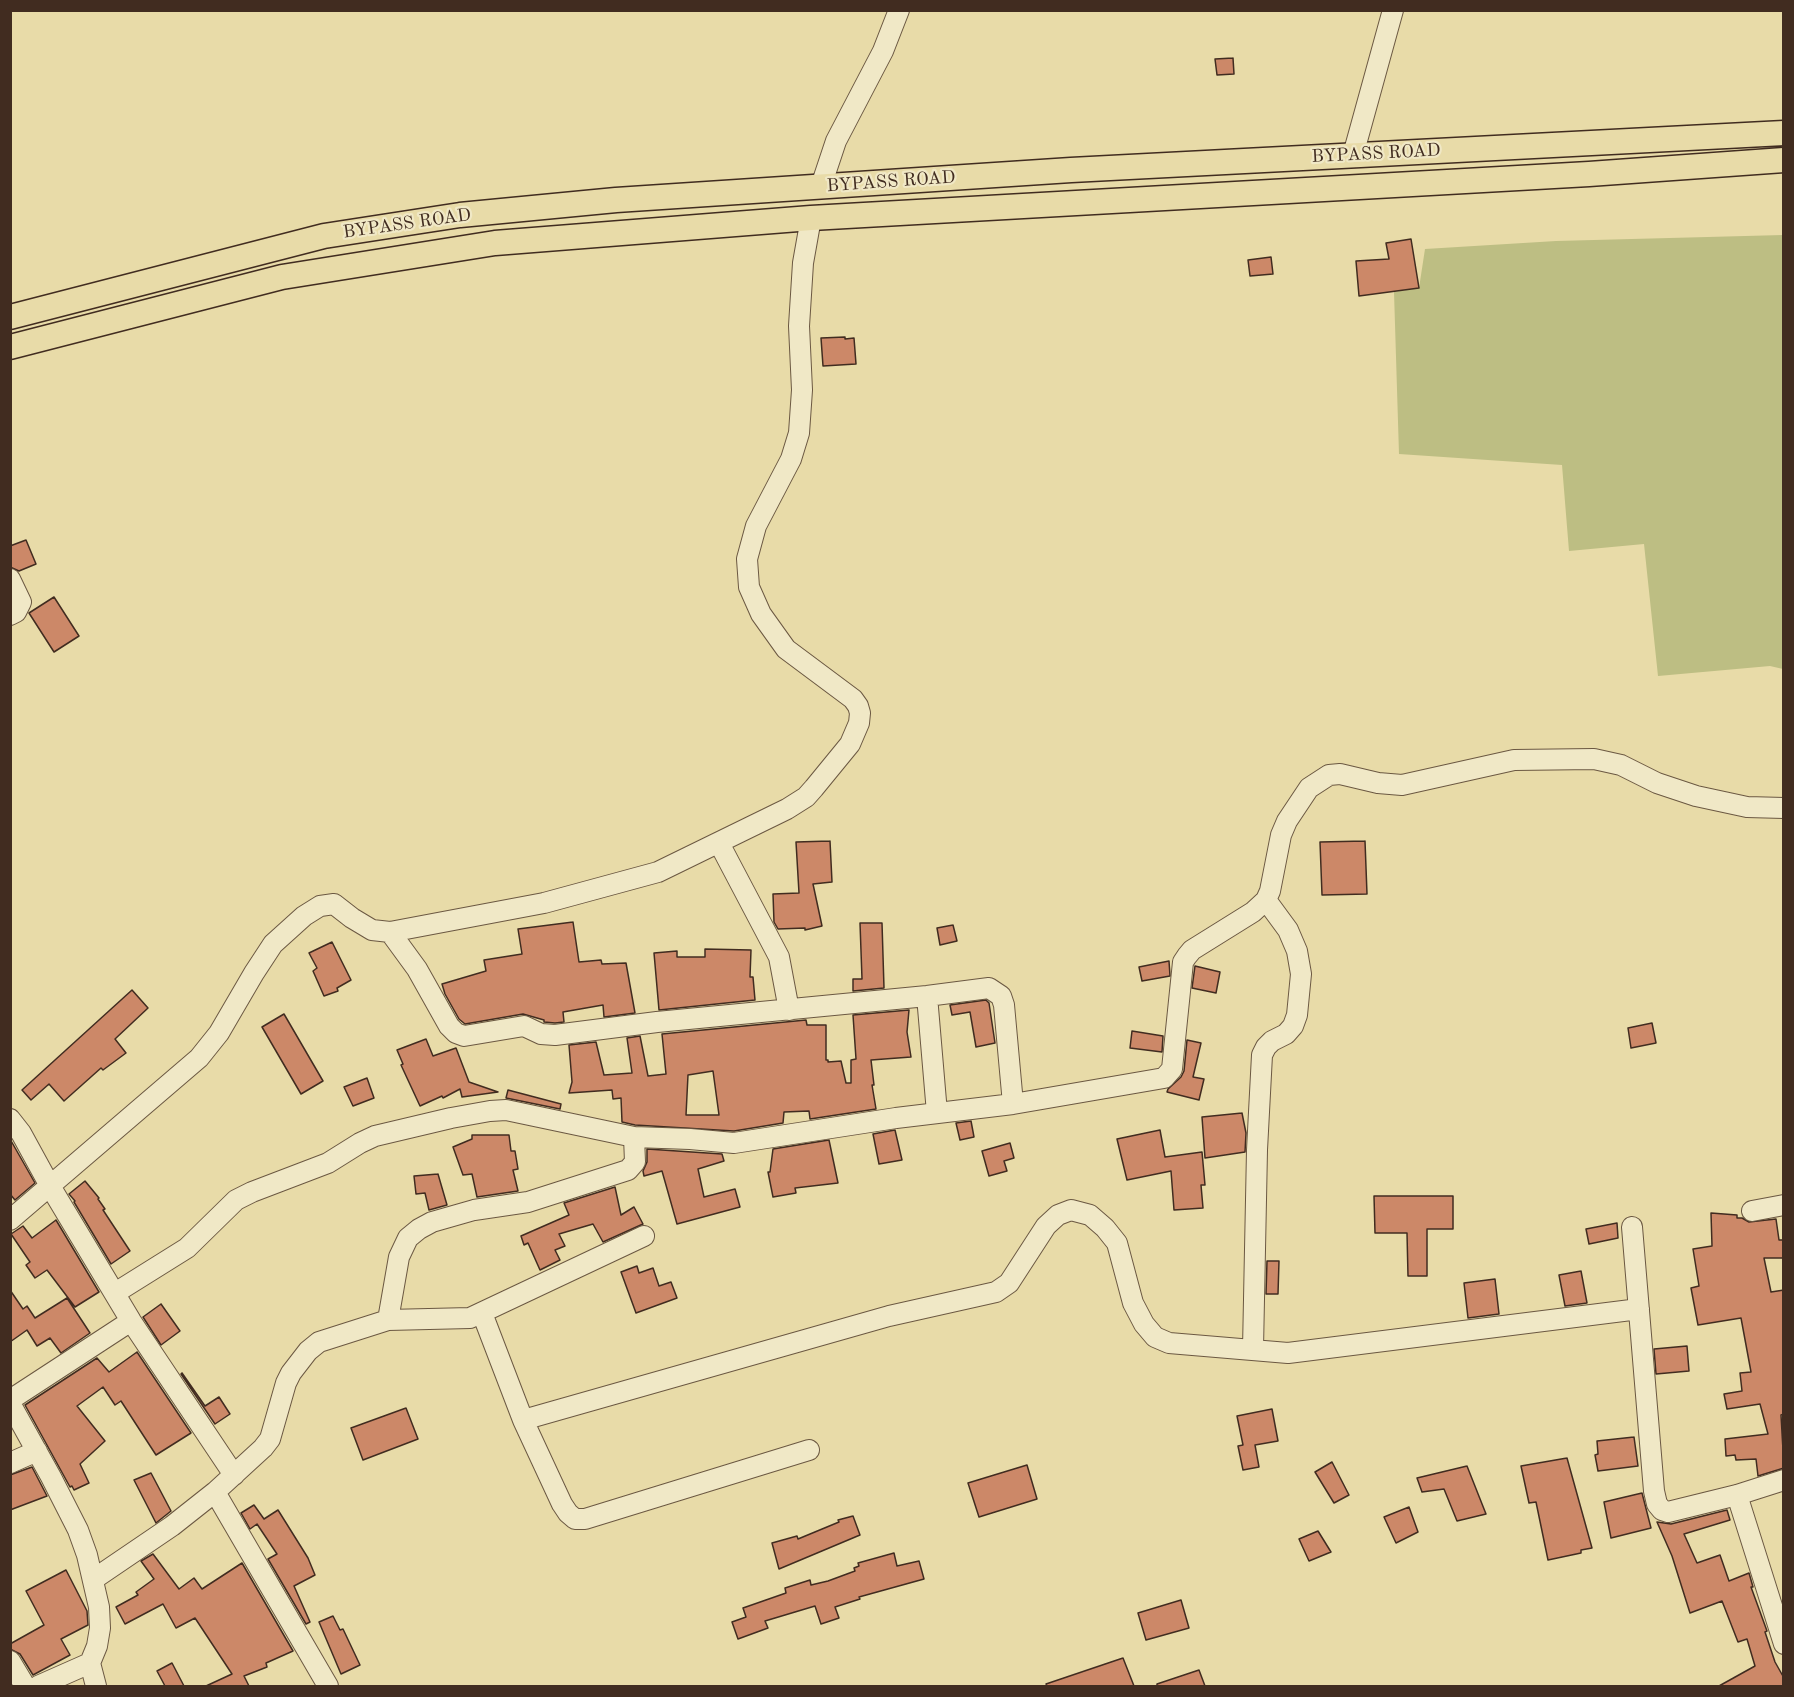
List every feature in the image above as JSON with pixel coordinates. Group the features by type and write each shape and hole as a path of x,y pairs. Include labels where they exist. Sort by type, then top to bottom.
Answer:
{"main road":[{"name":"BYPASS ROAD","path":"10,317 324,236 460,215 616,200 1071,170 1784,133"},
{"name":"BYPASS ROAD","path":"10,347 294,275 495,243 811,218 1554,176 1784,160"}],"street":[{"path":"821,186 836,141 883,51 899,10"},
{"path":"1353,155 1393,10"},
{"path":"10,1220 199,1058 219,1033 273,944 304,916 320,906 334,904 372,930 390,932 544,903 658,872 787,809 806,797 850,744 859,723 858,706 786,649 761,614 749,587 747,559 756,526 791,459 799,433 802,390 799,326 803,263 811,218"},
{"path":"10,579 21,602 16,612 10,615"},
{"path":"115,1293 187,1248 236,1200 328,1163 375,1136 451,1118 507,1110 634,1137 734,1143 1013,1104 1158,1080 1169,1074 1172,1069 1183,962 1186,956 1252,912 1266,900 1270,891 1281,835 1287,821 1309,788 1329,775 1340,774 1378,783 1402,785 1514,760 1594,759 1621,765 1657,783 1696,796 1747,807 1784,808"},
{"path":"719,843 779,957 789,1010"},
{"path":"1253,1349 1257,1150 1262,1055 1272,1041 1286,1034 1293,1026 1297,1015 1300,974 1297,951 1288,930 1266,900"},
{"path":"390,932 417,969 449,1026 456,1033 464,1036 524,1026 541,1034 555,1035 657,1022 989,988 1001,996 1004,1005 1013,1104"},
{"path":"927,996 937,1113"},
{"path":"10,1119 21,1133 131,1321 234,1475"},
{"path":"388,1320 399,1257 408,1238 419,1229 432,1222 474,1210 528,1202 628,1170 635,1161 634,1137"},
{"path":"1752,1211 1784,1205"},
{"path":"523,1420 889,1316 996,1292 1009,1283 1046,1226 1058,1215 1071,1210 1090,1215 1117,1243 1133,1303 1144,1324 1155,1337 1169,1343 1288,1353 1639,1309"},
{"path":"1632,1227 1654,1491 1657,1504 1662,1510 1668,1512 1737,1495 1784,1480"},
{"path":"94,1579 148,1543 215,1492 263,1448 270,1439 291,1372 308,1351 319,1342 388,1320 470,1318 644,1236"},
{"path":"482,1313 523,1420 562,1504 575,1518 585,1518 809,1450"},
{"path":"96,1686 90,1663 97,1646 100,1628 94,1579 78,1530 10,1401 131,1321"},
{"path":"10,1463 37,1451"},
{"path":"215,1492 328,1686"},
{"path":"1737,1495 1784,1644"},
{"path":"10,1661 25,1686"},
{"path":"38,1686 90,1663"}],"green space":[{"path":"1783,235 1783,669 1770,666 1658,676 1644,544 1569,551 1562,465 1399,454 1394,292 1419,288 1425,249 1556,241"}],"building":[{"path":"1233,58 1234,74 1217,75 1215,59"},
{"path":"1411,239 1419,288 1359,296 1356,261 1389,259 1386,243"},
{"path":"1271,257 1273,274 1250,276 1248,260"},
{"path":"845,337 845,339 854,338 856,364 823,366 821,338"},
{"path":"26,540 36,564 19,571 10,567 10,546"},
{"path":"54,597 79,636 54,652 29,613"},
{"path":"830,841 832,882 813,884 822,926 805,930 805,928 778,929 774,922 773,894 799,893 796,842"},
{"path":"1365,841 1367,894 1322,895 1320,842"},
{"path":"573,922 579,962 601,960 602,964 626,963 635,1013 604,1017 603,1005 563,1012 564,1022 555,1023 544,1022 544,1020 523,1014 465,1024 459,1019 442,984 486,971 484,960 522,954 518,929"},
{"path":"860,923 882,923 884,988 853,991 853,979 862,979"},
{"path":"953,925 957,941 940,945 937,928"},
{"path":"332,942 351,980 337,988 338,991 324,996 313,971 317,968 309,953"},
{"path":"705,949 751,950 750,977 753,977 755,1000 659,1010 654,953 677,951 677,957 705,957"},
{"path":"1169,961 1170,976 1142,981 1139,967"},
{"path":"1195,966 1220,972 1216,993 1192,988"},
{"path":"132,990 148,1008 115,1039 126,1053 103,1070 101,1068 64,1101 49,1084 31,1100 22,1090"},
{"path":"986,1000 989,1003 995,1043 976,1047 970,1012 952,1015 950,1005"},
{"path":"909,1010 907,1032 911,1057 871,1060 876,1109 810,1119 809,1111 784,1112 783,1123 734,1131 635,1125 622,1122 621,1098 613,1099 612,1090 569,1093 572,1082 569,1045 596,1042 604,1075 632,1073 627,1038 640,1036 648,1076 666,1074 662,1034 806,1020 807,1025 826,1025 826,1060 828,1062 841,1061 846,1083 851,1083 851,1060 856,1059 853,1015","holes":["713,1071 719,1115 686,1115 688,1075"]},
{"path":"284,1014 323,1081 301,1094 262,1027"},
{"path":"1652,1023 1656,1043 1631,1048 1628,1028"},
{"path":"1132,1031 1163,1036 1162,1052 1130,1048"},
{"path":"426,1039 433,1056 456,1048 469,1082 498,1092 462,1097 460,1089 420,1106 401,1065 403,1064 397,1050"},
{"path":"1187,1040 1201,1043 1193,1077 1204,1079 1199,1100 1167,1092 1184,1071"},
{"path":"367,1078 374,1098 353,1106 344,1087"},
{"path":"508,1090 561,1104 560,1109 506,1098"},
{"path":"1242,1113 1246,1133 1245,1152 1205,1158 1202,1117"},
{"path":"971,1121 974,1137 960,1140 956,1123"},
{"path":"895,1130 902,1160 879,1164 873,1134"},
{"path":"1160,1130 1165,1157 1202,1152 1205,1185 1201,1185 1203,1208 1174,1210 1171,1171 1127,1180 1117,1139"},
{"path":"472,1135 509,1135 511,1151 515,1151 518,1169 513,1170 518,1191 477,1197 472,1174 463,1175 453,1147 472,1139"},
{"path":"10,1139 35,1183 15,1200 10,1194"},
{"path":"829,1140 838,1183 795,1188 796,1193 773,1197 768,1172 770,1172 773,1149"},
{"path":"1010,1143 1014,1158 1004,1161 1007,1171 989,1176 982,1151"},
{"path":"647,1149 722,1154 724,1161 698,1169 704,1197 735,1189 740,1207 677,1224 662,1171 644,1176"},
{"path":"438,1174 447,1205 429,1210 425,1193 416,1194 414,1176"},
{"path":"85,1181 99,1198 105,1209 103,1210 130,1251 111,1264 69,1194"},
{"path":"615,1187 621,1215 634,1207 643,1224 603,1242 593,1224 559,1234 565,1246 555,1250 560,1260 540,1270 528,1243 524,1245 521,1236 569,1215 564,1203"},
{"path":"1374,1196 1453,1196 1453,1229 1427,1229 1427,1276 1408,1276 1407,1233 1375,1233"},
{"path":"1711,1213 1737,1215 1737,1218 1749,1222 1776,1219 1779,1240 1784,1240 1784,1258 1764,1258 1771,1292 1784,1290 1784,1414 1781,1415 1784,1468 1758,1476 1756,1459 1736,1460 1735,1455 1726,1456 1725,1439 1768,1434 1760,1404 1727,1409 1724,1394 1742,1391 1740,1373 1751,1372 1741,1318 1698,1325 1691,1288 1699,1286 1693,1249 1712,1246"},
{"path":"56,1220 99,1292 75,1307 47,1270 35,1278 26,1265 30,1262 11,1234 23,1226 32,1238"},
{"path":"1617,1223 1618,1238 1589,1244 1586,1229"},
{"path":"1267,1261 1279,1261 1278,1294 1266,1294"},
{"path":"637,1266 639,1273 653,1268 659,1286 671,1282 677,1298 636,1313 621,1272"},
{"path":"1581,1271 1587,1303 1565,1306 1559,1275"},
{"path":"1495,1279 1499,1314 1468,1318 1464,1283"},
{"path":"10,1290 23,1309 27,1306 35,1318 67,1298 90,1333 61,1353 50,1338 37,1346 27,1330 10,1342"},
{"path":"161,1304 180,1331 161,1345 143,1317"},
{"path":"1687,1346 1689,1371 1656,1374 1654,1349"},
{"path":"137,1352 191,1433 156,1455 121,1401 115,1405 103,1387 77,1406 105,1441 80,1464 89,1483 74,1490 72,1486 70,1487 25,1405 97,1358 109,1372"},
{"path":"182,1373 205,1406 219,1397 230,1414 215,1424"},
{"path":"406,1408 418,1439 363,1460 351,1428"},
{"path":"1272,1409 1278,1441 1255,1445 1259,1467 1243,1470 1238,1446 1243,1445 1237,1416"},
{"path":"1634,1437 1638,1466 1598,1471 1595,1455 1598,1454 1597,1441"},
{"path":"1567,1458 1592,1548 1581,1550 1581,1553 1548,1560 1536,1502 1529,1503 1521,1466"},
{"path":"1332,1462 1349,1495 1334,1503 1315,1472"},
{"path":"1027,1465 1037,1499 979,1517 968,1483"},
{"path":"1467,1466 1486,1514 1457,1521 1444,1489 1422,1492 1417,1478"},
{"path":"32,1467 47,1496 10,1510 10,1475"},
{"path":"151,1473 171,1511 156,1523 134,1480"},
{"path":"1642,1493 1651,1528 1611,1538 1604,1502"},
{"path":"254,1505 264,1519 278,1510 308,1558 315,1575 294,1586 310,1622 306,1624 268,1559 277,1554 257,1524 250,1529 241,1513"},
{"path":"1409,1507 1418,1532 1396,1543 1384,1517"},
{"path":"1727,1510 1730,1520 1684,1534 1697,1563 1720,1555 1729,1581 1749,1573 1753,1587 1751,1587 1767,1631 1765,1632 1775,1662 1784,1678 1784,1686 1719,1686 1755,1666 1747,1639 1738,1642 1722,1601 1690,1613 1672,1556 1657,1522 1671,1524"},
{"path":"853,1516 860,1535 779,1569 772,1543 797,1536 798,1539 839,1522 838,1520"},
{"path":"1318,1531 1331,1552 1309,1561 1299,1539"},
{"path":"894,1553 897,1566 919,1561 924,1579 859,1597 860,1599 835,1607 839,1618 821,1624 815,1606 765,1621 768,1628 738,1639 732,1622 746,1617 743,1608 786,1593 785,1588 810,1580 811,1585 828,1581 855,1571 854,1568 859,1566 858,1563"},
{"path":"153,1554 179,1589 194,1578 202,1589 242,1563 293,1651 266,1663 267,1667 244,1676 249,1686 206,1686 232,1674 195,1618 176,1628 163,1604 125,1624 116,1607 138,1595 136,1592 154,1579 141,1561"},
{"path":"66,1570 87,1611 88,1625 61,1639 70,1655 33,1675 20,1654 10,1649 10,1644 44,1625 26,1591"},
{"path":"1181,1600 1189,1628 1146,1640 1138,1613"},
{"path":"333,1616 340,1630 343,1629 360,1665 341,1674 319,1622"},
{"path":"1123,1658 1134,1686 1047,1686 1046,1684"},
{"path":"172,1663 184,1686 165,1686 157,1671"},
{"path":"1199,1670 1205,1686 1157,1686 1157,1684"}]}
